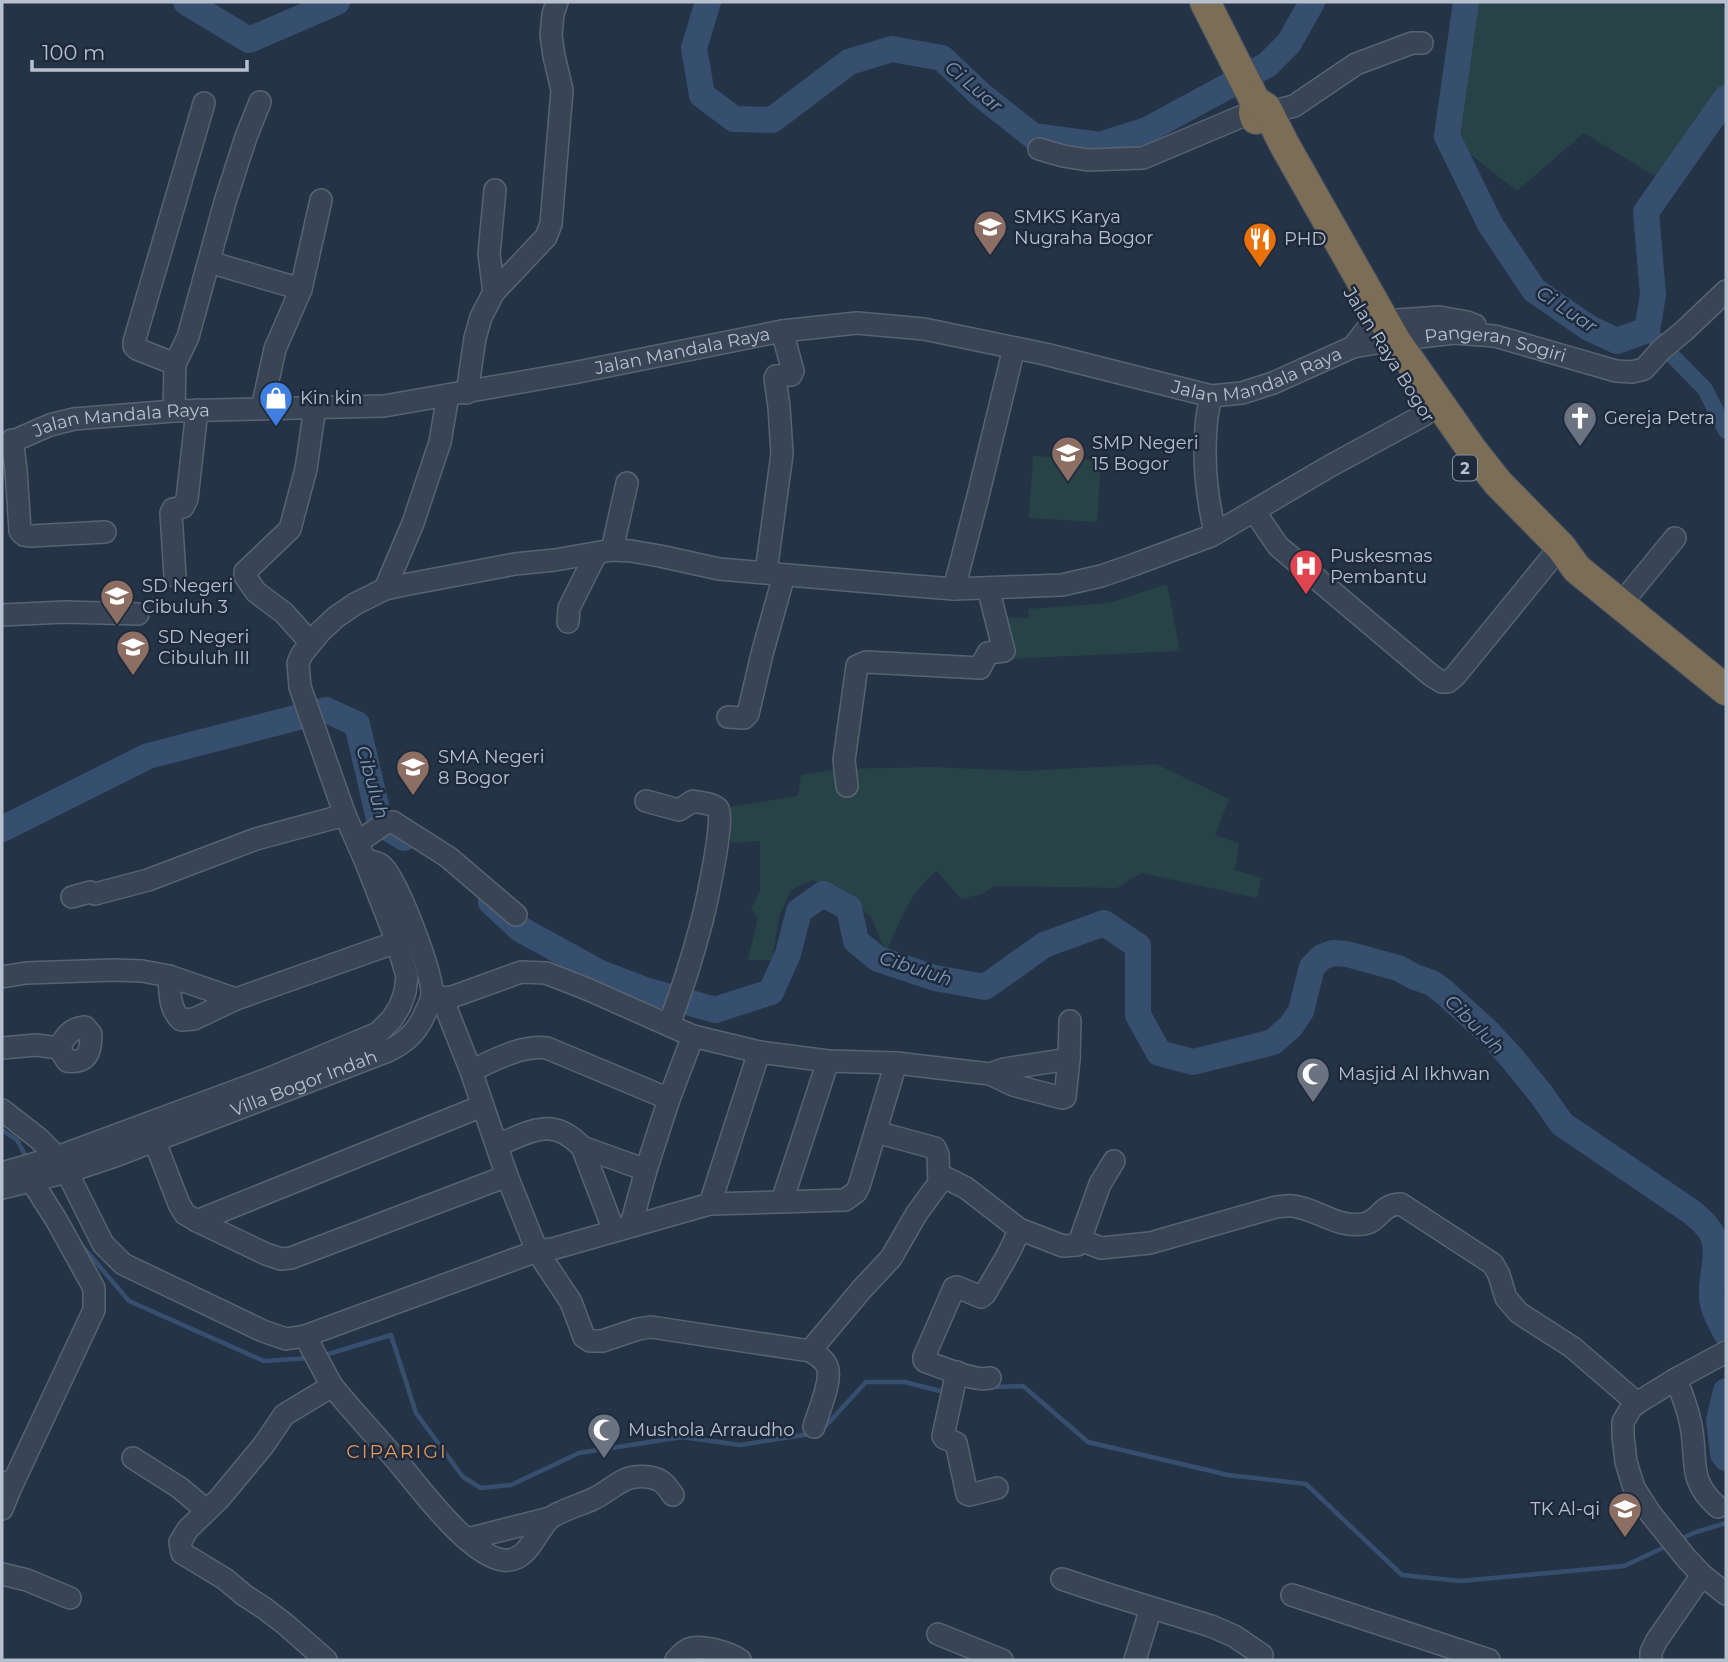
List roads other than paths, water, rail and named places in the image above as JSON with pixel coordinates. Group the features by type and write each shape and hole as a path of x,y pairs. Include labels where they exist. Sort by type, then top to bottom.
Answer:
{"highway":[{"name":"2","path":"1205,2 1258,106"},
{"name":"Jalan Raya Bogor","path":"1258,106 1268,147 1330,260 1424,415 1478,485 1564,563 1726,690"},
{"name":"Jalan Raya Bogor","path":"1377,335 1498,483 1561,547 1564,563"}],"street":[{"path":"385,589 413,523 458,394 481,317 494,292 546,237 551,223 562,90 551,35 557,2"},
{"path":"1039,149 1088,160 1143,158 1245,115 1258,106 1294,106 1356,64 1412,43 1422,43"},
{"path":"174,411 175,364 187,337 225,202 260,102"},
{"path":"175,364 137,349 134,342 204,103"},
{"path":"494,292 489,254 495,190"},
{"path":"262,408 275,349 301,289 321,200"},
{"path":"209,262 301,289"},
{"name":"Pangeran Sogiri","path":"1377,335 1492,334 1616,371 1632,372 1644,369 1726,291"},
{"name":"Jalan Mandala Raya","path":"7,443 50,425 74,419 197,410 384,407 782,331 858,323 924,328 1045,354 1211,396 1242,393 1263,386 1377,335"},
{"path":"728,717 744,718 748,714 762,654 775,574 782,454 775,378 791,375 793,371 782,331"},
{"path":"954,589 1014,348"},
{"path":"1211,396 1206,428 1205,470 1215,532"},
{"path":"310,642 284,613 256,592 244,576 290,529 306,469 315,407"},
{"path":"175,576 171,513 173,509 183,507 187,499 197,410"},
{"name":"Villa Bogor Indah","path":"810,1351 651,1327 602,1341 590,1341 584,1337 571,1302 537,1251 507,1176 471,1071 428,971 407,939 345,815 301,692 298,663 302,654 310,642 336,617 385,589 515,564 604,552 631,551 719,569 954,589 1062,585 1101,576 1211,536 1273,498 1424,415"},
{"path":"7,443 17,480 20,530 23,535 105,532"},
{"path":"568,622 569,608 604,552 627,483"},
{"path":"1254,511 1278,546 1442,682 1448,682 1455,676 1564,563"},
{"path":"1620,605 1675,538"},
{"path":"847,786 844,760 857,666 866,662 980,668 988,653 1004,652 988,588"},
{"path":"2,615 65,612 138,614"},
{"path":"646,801 674,810 679,810 692,801 710,804 719,811 719,831 702,921 672,1016"},
{"path":"72,897 148,880 256,839 345,815"},
{"path":"362,851 381,826 393,822 448,858 516,915"},
{"path":"169,976 173,1008 177,1017 181,1020 194,1019 236,999 407,939"},
{"name":"Villa Bogor Indah","path":"152,1133 270,1078 378,1033 392,1019 405,992 407,939"},
{"path":"2,977 26,973 142,971 169,976 236,999"},
{"path":"413,1034 437,996 452,997 521,972 534,971 672,1016 694,1035 759,1052 990,1074 1013,1085 1062,1098 1067,1091 1070,1021"},
{"path":"413,1034 455,1032"},
{"name":"Villa Bogor Indah","path":"2,1188 36,1171 274,1094 388,1051 403,1044 413,1034"},
{"path":"623,1228 694,1035"},
{"path":"2,1048 36,1045 59,1048"},
{"path":"471,1071 536,1046 547,1048 669,1099"},
{"path":"710,1204 759,1052"},
{"path":"990,1074 1004,1069 1069,1059"},
{"path":"782,1201 828,1060"},
{"path":"312,1350 537,1251 710,1204 845,1200 853,1195 859,1186 896,1063"},
{"path":"197,1221 482,1106"},
{"path":"2,1110 38,1138 36,1171 57,1221 94,1288 95,1302 92,1315 7,1484 2,1509"},
{"path":"497,1145 541,1128 553,1128 572,1138 582,1147 623,1228"},
{"path":"876,1132 935,1148 938,1155 939,1183"},
{"path":"152,1133 179,1204 185,1213 281,1259 291,1258 507,1176"},
{"path":"582,1147 646,1170"},
{"path":"814,1427 829,1372 827,1363 810,1351 891,1258 917,1213 939,1183 946,1178 951,1179 1019,1229 1063,1246 1077,1245 1100,1184 1114,1161"},
{"path":"36,1171 123,1264 262,1331 312,1350 332,1386 447,1519 483,1552 504,1560 520,1557 550,1518"},
{"path":"1080,1240 1101,1248 1150,1243 1276,1207 1292,1206 1329,1220 1363,1224 1372,1221 1388,1205 1399,1203 1493,1264 1506,1298 1518,1313 1572,1347 1637,1403"},
{"path":"990,1378 981,1380 924,1360 954,1288 981,1297 985,1294 1007,1257 1019,1229"},
{"path":"1723,1354 1676,1378 1637,1403 1623,1422 1623,1436 1626,1462 1634,1488 1650,1513 1686,1558 1726,1594"},
{"path":"957,1372 943,1436 956,1443 967,1494 997,1488"},
{"path":"1676,1378 1694,1438 1695,1472 1700,1486 1718,1507"},
{"path":"326,1660 285,1624 225,1579 182,1553 180,1542 188,1529 219,1499 263,1446 284,1415 332,1386"},
{"path":"133,1458 180,1488 206,1510"},
{"path":"467,1539 550,1518 595,1499 631,1476 659,1479 673,1495"},
{"path":"2,1574 27,1580 70,1598"},
{"path":"1651,1660 1651,1651 1657,1640 1702,1575"},
{"path":"1062,1579 1210,1626 1234,1636 1264,1659"},
{"path":"1292,1595 1489,1660"},
{"path":"1135,1660 1151,1608"},
{"path":"938,1634 1002,1660"},
{"path":"676,1660 694,1647 732,1654 740,1660"}],"waterway":[{"name":"Ci Luar","path":"186,2 249,40 337,2"},
{"name":"Ci Luar","path":"708,2 694,48 702,95 734,119 772,120 849,62 892,49 942,58 980,94 1033,136 1100,145 1147,130 1267,65 1289,43 1312,2"},
{"name":"Ci Luar","path":"1466,2 1447,136 1490,224 1534,290 1589,328 1617,341 1647,330 1653,295 1646,212 1726,98"},
{"path":"1647,330 1705,389 1726,431"},
{"name":"Cibuluh","path":"2,829 148,756 326,710 357,724 380,823 404,838"},
{"name":"Cibuluh","path":"491,902 520,929 600,973 645,990 715,1010 771,992 788,954 799,911 823,894 849,908 856,941 878,959 935,978 985,987 1044,945 1104,923 1138,946 1138,1015 1159,1053 1193,1062 1273,1042 1291,1026 1301,1011 1312,967 1322,957 1333,953 1347,954 1398,968 1432,983 1488,1032 1541,1094 1562,1124 1693,1213 1705,1224 1713,1236 1716,1253 1713,1302 1726,1333"},
{"path":"2,1130 17,1140 28,1160"},
{"path":"83,1247 129,1301 264,1361 310,1358"},
{"path":"322,1356 391,1335 416,1413 463,1477 481,1488 511,1485 579,1453 682,1437 740,1445 810,1434"},
{"path":"821,1431 866,1382 905,1382 944,1392"},
{"path":"990,1387 1023,1386 1088,1442 1228,1475 1306,1484 1402,1575 1460,1581 1624,1566 1667,1546"},
{"path":"1726,1391 1719,1420 1723,1454 1726,1458"},
{"path":"1678,1540 1726,1523"}],"place":[{"name":"SMKS Karya Nugraha Bogor","path":"990,257"},
{"name":"PHD","path":"1260,269"},
{"name":"Kin kin","path":"276,428"},
{"name":"Gereja Petra","path":"1580,448"},
{"name":"SMP Negeri 15 Bogor","path":"1068,483"},
{"name":"Puskesmas Pembantu","path":"1306,596"},
{"name":"SD Negeri Cibuluh 3","path":"117,626"},
{"name":"SD Negeri Cibuluh III","path":"133,677"},
{"name":"SMA Negeri 8 Bogor","path":"413,797"},
{"name":"Masjid Al Ikhwan","path":"1313,1104"},
{"name":"Mushola Arraudho","path":"604,1460"},
{"name":"TK Al-qi","path":"1625,1539"}],"district":[{"name":"CIPARIGI","path":"397,1451"}]}
